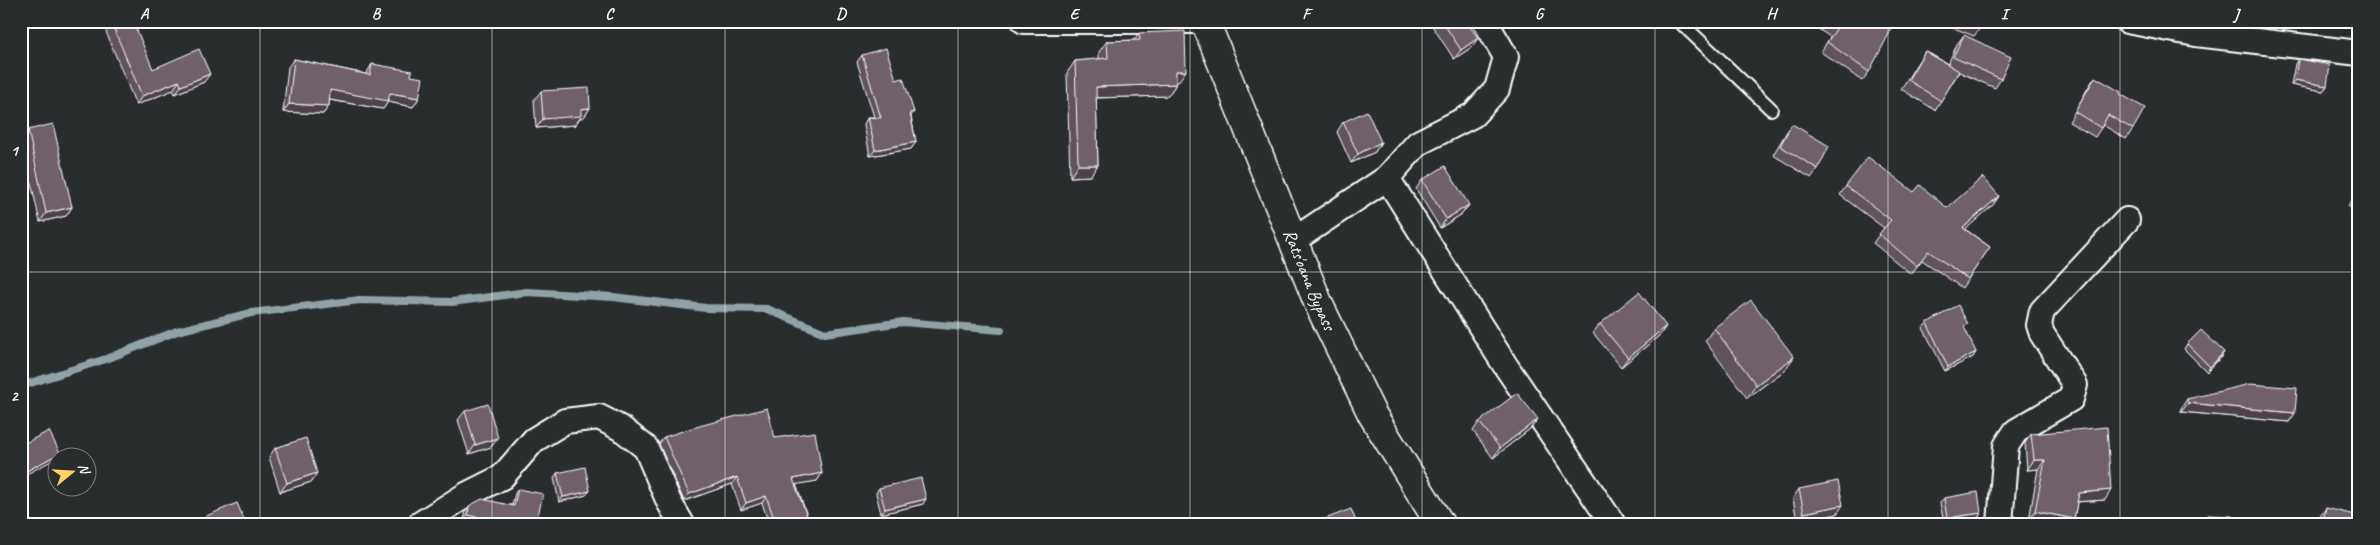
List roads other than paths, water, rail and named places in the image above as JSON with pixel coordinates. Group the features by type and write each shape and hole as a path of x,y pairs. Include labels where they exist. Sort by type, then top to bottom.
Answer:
{"street":[{"path":"1024,21 1207,22"},
{"path":"1294,240 1388,178 1418,144 1473,115 1497,89 1506,57 1485,21"},
{"path":"2127,21 2198,28 2359,52"},
{"name":"Rats'oana Bypass","path":"1207,22 1319,305 1372,414 1440,524"},
{"path":"1388,178 1505,365 1613,524"},
{"path":"2000,524 2006,446 2016,431 2070,399 2076,385 2042,334 2039,325 2042,311 2127,220"},
{"path":"420,524 466,495 502,477 534,440 566,421 599,417 622,429 646,448 669,502 682,524"}],"lane":[{"path":"1679,21 1771,109"}],"waterway":[{"path":"21,386 106,359 177,331 251,313 360,300 452,302 527,292 613,297 706,308 767,309 825,333 903,322 1001,330"}]}
